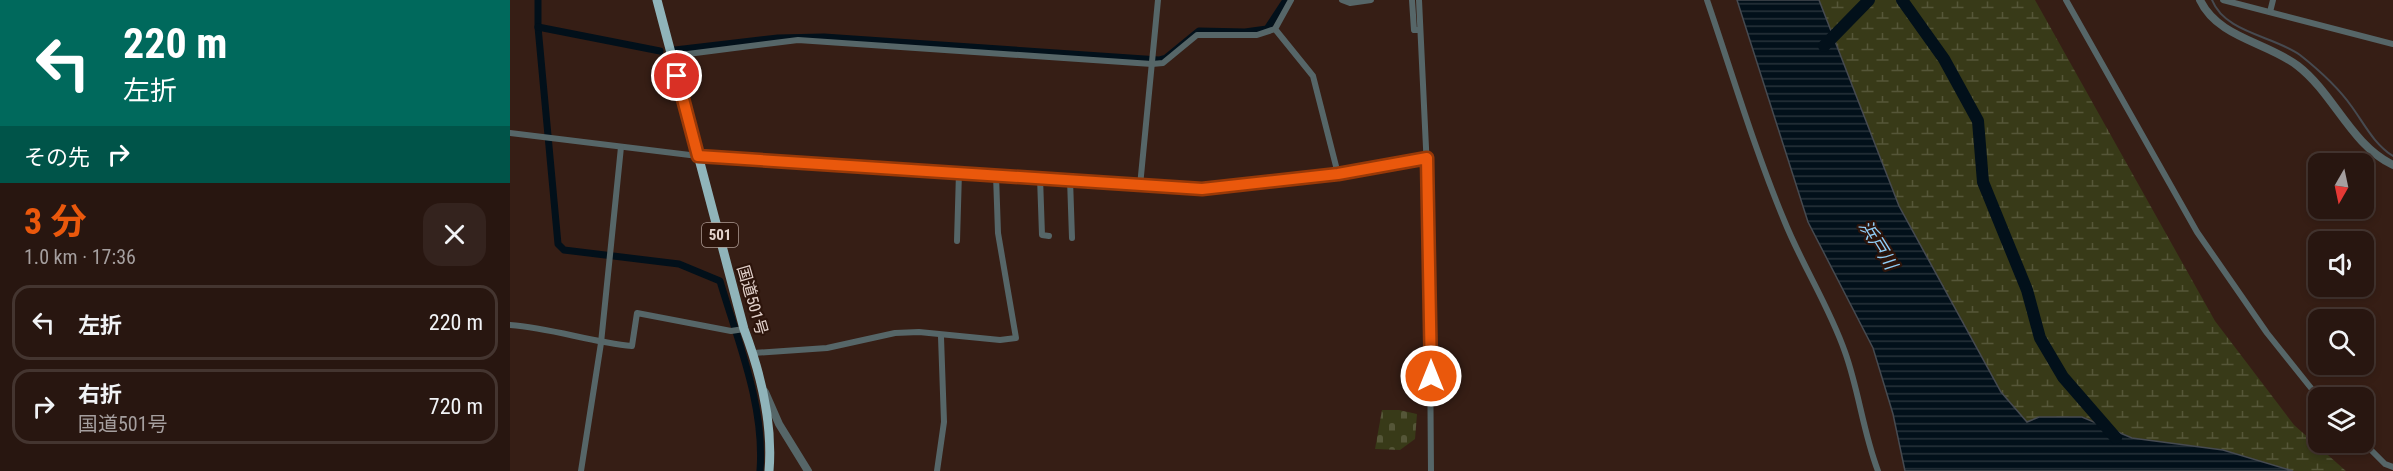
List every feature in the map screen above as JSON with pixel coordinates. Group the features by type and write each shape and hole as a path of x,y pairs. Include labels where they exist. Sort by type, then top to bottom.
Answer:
{"highway":[{"name":"国道501号","path":"657,0 741,329 753,353 760,380 769,422 769,471"}],"street":[{"path":"1140,186 1158,0"},
{"path":"672,56 798,40 1163,63 1197,35 1257,35 1275,29 1291,0"},
{"path":"1342,0 1350,3 1371,0"},
{"path":"1412,0 1414,30 1420,30"},
{"path":"1419,0 1427,158 1431,471"},
{"path":"1707,0 1779,210 1798,255 1828,309 1846,354 1869,447 1878,471"},
{"path":"2066,0 2197,232 2267,333 2310,387"},
{"path":"2200,0 2206,10 2222,26 2286,58 2305,72 2372,151 2393,165"},
{"path":"2223,0 2393,44"},
{"path":"2270,12 2273,0"},
{"path":"1275,29 1313,76 1338,174"},
{"path":"510,132 698,156 1202,189 1338,174 1427,158"},
{"path":"581,471 602,343 621,147"},
{"path":"957,241 959,172"},
{"path":"753,353 827,348 886,334 919,332 941,337 1016,338 998,233 996,175"},
{"path":"1040,177 1042,235 1049,236"},
{"path":"1070,179 1072,238"},
{"path":"510,325 548,328 602,343 632,346 636,313 731,331 741,329"},
{"path":"937,471 944,422 941,337"},
{"path":"760,380 779,424 808,471"},
{"path":"2374,453 2385,464 2393,467"}],"green space":[{"path":"1819,0 2035,0 2215,321 2294,425 2308,437 2308,453 2326,453 2346,471 2247,471 2132,438 2084,417 2027,422 2001,392 1899,206"},
{"path":"1382,410 1399,410 1417,414 1415,439 1400,450 1375,449"}],"water":[{"name":"浜戸川","path":"1737,0 1819,0 1899,206 2001,392 2027,422 2039,417 2082,417 2132,438 2223,450 2293,471 1905,471 1893,414 1873,348 1808,222"}],"waterway":[{"path":"538,0 538,27 558,244 564,250 679,264 720,281 749,374 758,422 760,471"},
{"path":"675,50 778,38 824,37 1159,60 1166,58 1199,31 1245,32 1267,29 1286,0"},
{"path":"1824,46 1869,0"},
{"path":"1902,0 1944,59 1978,121 1983,182 2027,290 2040,338 2063,377 2116,438"},
{"path":"2212,0 2218,11 2228,20 2300,55 2328,79 2352,107 2375,140 2393,156"},
{"path":"538,27 660,51"}],"route":[{"path":"677,76 698,156 1062,178 1140,186 1202,189 1338,174 1427,158 1431,376"}]}
